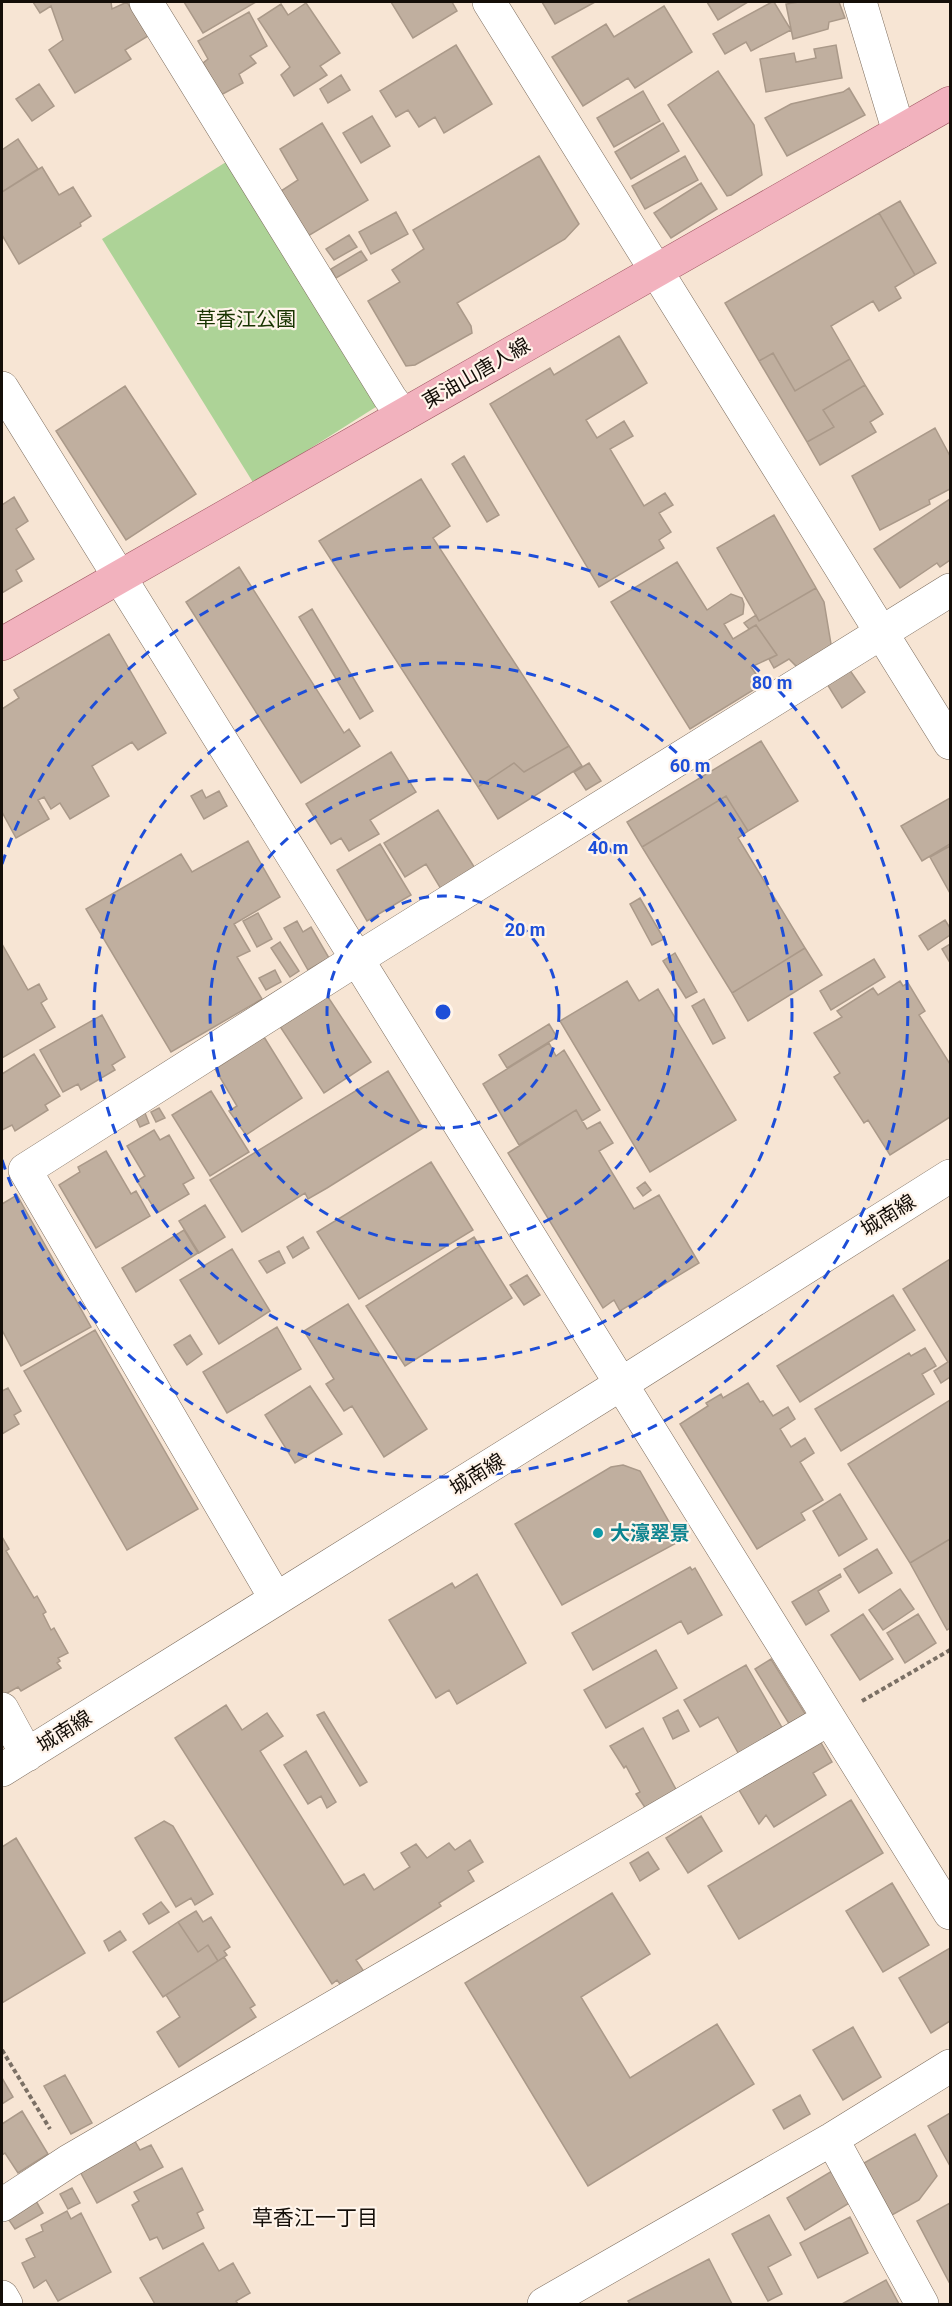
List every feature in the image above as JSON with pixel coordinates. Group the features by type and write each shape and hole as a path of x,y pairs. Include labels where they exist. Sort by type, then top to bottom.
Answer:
{"main road":[{"name":"東油山唐人線","path":"2,644 951,103"}],"street":[{"path":"146,2 390,398 403,415"},
{"path":"489,2 951,743"},
{"path":"860,2 899,132"},
{"path":"2,388 951,1913"},
{"path":"276,1599 13,1177 357,959 951,590"},
{"name":"城南線","path":"14,1763 951,1176"},
{"path":"2,1709 14,1763"},
{"path":"2,2205 69,2161 829,1719"},
{"path":"544,2304 832,2139 951,2066"},
{"path":"832,2139 922,2304"},
{"path":"2,2297 6,2304"}],"path":[{"path":"829,1719 951,1650"},
{"path":"2,2050 69,2161"}],"green space":[{"name":"草香江公園","path":"239,154 390,398 254,484 102,239"}],"building":[{"path":"33,2 111,2 112,9 127,2 148,36 125,50 131,59 75,93 49,50 63,40 51,6 40,13"},
{"path":"184,2 256,2 203,33"},
{"path":"391,2 452,2 457,11 413,38"},
{"path":"542,2 595,2 555,24"},
{"path":"707,2 748,2 718,20"},
{"path":"772,2 791,30 751,51 746,42 725,54 713,34"},
{"path":"839,2 845,18 829,22 828,29 793,39 786,4"},
{"path":"306,3 340,53 320,66 327,75 294,96 281,75 290,67 258,19 281,4 288,15"},
{"path":"664,6 692,52 635,88 628,78 583,106 552,57 606,24 614,37"},
{"path":"249,12 267,46 250,56 256,63 239,74 243,83 221,95 203,63 208,59 198,41"},
{"path":"456,45 492,104 444,133 435,117 419,127 408,110 396,117 380,91"},
{"path":"836,45 842,78 766,92 760,59 794,53 796,62 816,58 814,49"},
{"path":"718,71 754,125 762,175 727,196 668,105"},
{"path":"341,75 350,90 328,103 320,89"},
{"path":"39,84 54,106 32,121 16,99"},
{"path":"849,88 865,115 787,156 765,118 791,104 843,92"},
{"path":"643,91 660,121 614,147 597,118"},
{"path":"372,116 390,146 361,163 343,133"},
{"path":"322,123 368,200 308,236 281,191 298,180 280,149"},
{"path":"663,123 679,151 631,179 615,152"},
{"path":"18,139 38,169 2,192 2,150"},
{"path":"539,156 579,224 565,239 457,303 471,326 472,333 415,365 406,366 368,301 400,282 392,270 424,249 413,230"},
{"path":"685,156 698,180 645,209 632,186"},
{"path":"42,167 59,195 73,187 91,216 80,223 81,226 19,264 2,235 2,192"},
{"path":"701,183 717,209 671,238 654,213"},
{"path":"900,201 936,263 915,275 879,213"},
{"path":"396,212 408,234 371,254 359,232"},
{"path":"879,213 915,275 895,287 901,298 879,311 873,301 831,326 850,359 795,391 773,353 759,361 725,303"},
{"path":"349,235 357,247 334,260 326,249"},
{"path":"361,251 367,260 336,278 331,269"},
{"path":"619,336 647,383 586,420 597,438 624,421 633,436 610,449 644,506 665,493 673,505 659,513 671,532 659,540 664,548 599,587 490,404 550,368 554,375"},
{"path":"773,353 795,391 850,359 865,385 823,410 834,427 807,442 759,361"},
{"path":"865,385 883,414 870,422 876,432 820,465 807,442 834,427 823,410"},
{"path":"125,386 196,494 126,540 56,431"},
{"path":"935,428 950,456 950,489 929,500 930,504 880,530 852,476"},
{"path":"464,456 499,515 487,522 452,464"},
{"path":"421,479 450,526 433,538 569,746 524,772 514,763 478,787 319,541"},
{"path":"14,497 28,521 16,529 34,559 16,570 22,581 2,593 2,505"},
{"path":"950,499 950,560 940,567 937,563 900,588 874,549"},
{"path":"774,515 816,588 759,621 717,548"},
{"path":"677,562 707,610 731,594 742,598 743,614 724,624 733,639 756,625 777,655 751,667 763,684 690,729 611,602"},
{"path":"239,567 344,733 349,729 360,746 301,783 186,602"},
{"path":"816,588 824,602 832,650 797,667 789,659 774,668 769,659 777,655 756,625 749,629 744,623 756,615 759,621"},
{"path":"312,609 373,711 360,719 299,617"},
{"path":"109,634 166,733 138,750 132,742 92,766 109,796 70,819 60,803 51,809 44,797 38,800 49,819 16,838 2,812 2,709 19,698 14,690"},
{"path":"849,669 865,692 842,708 827,684"},
{"path":"761,741 798,801 748,831 726,796 642,847 627,822"},
{"path":"569,746 582,766 498,819 478,787 514,763 524,772"},
{"path":"391,752 416,792 370,820 379,834 349,851 341,838 331,844 306,804"},
{"path":"589,763 601,781 586,790 574,772"},
{"path":"202,790 206,798 219,791 227,806 204,819 191,796"},
{"path":"726,796 748,831 738,838 805,948 732,993 642,847"},
{"path":"950,798 950,844 922,861 901,826"},
{"path":"438,810 478,873 444,894 426,864 405,877 384,843"},
{"path":"248,841 280,897 234,924 250,951 237,957 262,999 171,1052 86,909 181,854 192,872"},
{"path":"380,844 411,895 367,921 337,870"},
{"path":"950,846 950,893 930,857"},
{"path":"640,898 664,939 652,945 630,904"},
{"path":"258,913 272,939 257,947 243,921"},
{"path":"945,920 950,928 950,935 928,950 919,936"},
{"path":"297,921 303,932 311,927 329,958 308,970 284,928"},
{"path":"280,942 299,971 290,977 271,948"},
{"path":"2,944 28,990 39,984 47,999 41,1003 55,1027 2,1058"},
{"path":"950,944 950,960 949,961 942,949"},
{"path":"805,948 822,975 748,1021 732,993"},
{"path":"675,953 697,992 686,998 663,961"},
{"path":"874,959 885,977 831,1010 820,991"},
{"path":"275,970 281,982 266,990 259,978"},
{"path":"627,981 639,1001 658,989 736,1120 650,1172 560,1021"},
{"path":"900,981 903,986 908,983 925,1011 919,1015 950,1064 950,1117 890,1155 868,1120 864,1123 834,1077 840,1073 814,1033 842,1017 837,1011 873,988 878,995"},
{"path":"326,994 371,1062 324,1093 279,1025"},
{"path":"704,999 725,1038 713,1044 692,1006"},
{"path":"102,1015 125,1057 112,1065 115,1070 81,1090 78,1084 63,1092 40,1050"},
{"path":"549,1024 557,1037 507,1068 499,1055"},
{"path":"264,1037 302,1098 246,1135 229,1111 237,1106 215,1069"},
{"path":"549,1043 556,1056 564,1050 600,1110 582,1121 576,1110 519,1145 483,1084"},
{"path":"34,1054 60,1096 45,1105 48,1110 15,1131 12,1125 2,1130 2,1074"},
{"path":"388,1071 423,1128 308,1199 305,1193 242,1232 210,1180"},
{"path":"211,1091 249,1152 210,1176 172,1115"},
{"path":"159,1108 165,1118 156,1122 151,1112"},
{"path":"576,1110 587,1129 600,1122 613,1143 599,1151 634,1209 659,1195 699,1263 620,1311 614,1300 603,1308 508,1153"},
{"path":"145,1113 149,1123 140,1127 135,1116"},
{"path":"154,1130 160,1140 169,1135 194,1178 183,1184 189,1194 157,1213 137,1181 145,1176 127,1146"},
{"path":"106,1151 131,1194 136,1191 150,1216 96,1248 59,1185 80,1172 78,1167"},
{"path":"431,1162 473,1230 359,1299 317,1232"},
{"path":"645,1182 651,1190 643,1196 637,1188"},
{"path":"17,1195 91,1327 21,1366 2,1330 2,1204"},
{"path":"205,1205 225,1237 199,1253 179,1221"},
{"path":"184,1230 198,1253 136,1292 122,1268"},
{"path":"303,1237 309,1248 293,1258 287,1247"},
{"path":"474,1237 512,1298 405,1366 366,1306"},
{"path":"232,1249 270,1311 219,1344 180,1280"},
{"path":"279,1251 285,1263 267,1273 259,1261"},
{"path":"950,1259 950,1377 941,1383 934,1371 948,1362 903,1289"},
{"path":"527,1275 540,1295 524,1305 510,1285"},
{"path":"893,1295 915,1330 800,1402 777,1366"},
{"path":"348,1304 427,1429 384,1457 352,1406 344,1411 326,1384 334,1379 304,1331"},
{"path":"277,1327 301,1369 227,1413 203,1372"},
{"path":"95,1330 198,1509 127,1550 24,1371"},
{"path":"190,1335 202,1354 187,1365 174,1345"},
{"path":"925,1348 936,1366 922,1374 934,1394 841,1451 815,1409 909,1353 911,1356"},
{"path":"748,1383 760,1402 763,1401 773,1416 788,1407 795,1419 780,1429 791,1447 805,1438 814,1453 800,1462 823,1500 801,1513 805,1520 757,1549 680,1424 708,1406 706,1403 721,1394 723,1398"},
{"path":"310,1386 342,1434 295,1463 265,1415"},
{"path":"8,1388 21,1411 14,1415 19,1424 2,1434 2,1391"},
{"path":"950,1400 950,1539 910,1563 848,1464"},
{"name":"大濠翠景","path":"623,1465 640,1471 680,1541 562,1605 515,1524 611,1467"},
{"path":"840,1494 867,1539 839,1556 813,1511"},
{"path":"2,1537 9,1549 6,1551 34,1598 37,1596 46,1612 43,1614 51,1630 54,1628 68,1653 58,1658 60,1661 57,1663 61,1668 21,1691 18,1687 2,1696"},
{"path":"950,1539 950,1628 947,1630 910,1563"},
{"path":"877,1549 892,1573 859,1593 844,1569"},
{"path":"690,1567 692,1570 695,1568 722,1615 688,1634 681,1621 593,1670 572,1633"},
{"path":"477,1574 526,1663 457,1704 449,1690 436,1698 389,1620 452,1583 455,1588"},
{"path":"840,1574 841,1577 818,1591 829,1611 806,1625 792,1602"},
{"path":"900,1589 914,1609 883,1630 869,1610"},
{"path":"863,1614 893,1659 860,1680 831,1635"},
{"path":"918,1614 936,1643 905,1663 887,1633"},
{"path":"656,1650 677,1688 606,1728 584,1690"},
{"path":"771,1659 809,1720 793,1730 755,1669"},
{"path":"746,1665 784,1731 741,1758 718,1717 700,1727 684,1700"},
{"path":"226,1705 242,1730 267,1713 283,1736 260,1751 344,1885 364,1874 374,1890 410,1867 401,1853 416,1844 427,1858 449,1843 455,1850 470,1840 483,1862 468,1871 474,1881 439,1903 441,1906 356,1960 365,1973 343,1988 337,1980 332,1984 175,1738"},
{"path":"678,1710 689,1731 673,1739 663,1718"},
{"path":"324,1712 367,1782 360,1786 317,1715"},
{"path":"643,1728 679,1795 648,1812 636,1794 640,1792 626,1766 624,1768 610,1746"},
{"path":"820,1741 832,1762 813,1773 826,1795 774,1827 766,1815 759,1824 739,1790"},
{"path":"306,1751 336,1802 327,1808 321,1796 308,1804 284,1765"},
{"path":"851,1800 883,1853 739,1939 708,1886"},
{"path":"701,1816 722,1851 688,1873 666,1838"},
{"path":"164,1821 173,1826 213,1894 195,1905 191,1898 176,1907 135,1838"},
{"path":"16,1838 85,1953 2,2003 2,1847"},
{"path":"648,1852 659,1869 640,1881 630,1863"},
{"path":"892,1883 929,1945 883,1972 846,1911"},
{"path":"612,1893 650,1954 581,1997 630,2078 717,2024 754,2084 588,2186 465,1983"},
{"path":"161,1902 169,1912 149,1924 143,1914"},
{"path":"196,1911 203,1922 211,1917 230,1947 224,1951 227,1955 218,1961 208,1945 198,1952 178,1922"},
{"path":"178,1922 198,1952 208,1945 218,1961 163,1997 133,1952"},
{"path":"120,1931 126,1940 109,1951 104,1941"},
{"path":"950,1948 950,2021 931,2033 899,1978"},
{"path":"224,1957 255,2005 250,2008 256,2017 179,2067 157,2032 180,2017 166,1995"},
{"path":"853,2027 881,2077 843,2100 813,2050"},
{"path":"65,2075 92,2123 71,2134 44,2086"},
{"path":"2,2078 13,2097 2,2104"},
{"path":"800,2095 810,2114 784,2129 773,2110"},
{"path":"22,2111 48,2154 18,2173 5,2153 2,2155 2,2124"},
{"path":"950,2113 950,2166 928,2126"},
{"path":"915,2134 937,2176 919,2200 892,2215 864,2163"},
{"path":"132,2136 140,2150 151,2145 163,2167 97,2203 77,2166"},
{"path":"182,2168 203,2210 197,2213 204,2228 163,2249 157,2237 150,2240 132,2205 139,2201 134,2192"},
{"path":"832,2171 851,2202 805,2230 787,2198"},
{"path":"72,2188 80,2203 68,2209 60,2194"},
{"path":"36,2201 43,2213 15,2229 7,2217"},
{"path":"950,2203 950,2281 949,2282 917,2221"},
{"path":"67,2211 71,2219 81,2213 111,2272 58,2301 46,2280 34,2288 22,2263 35,2257 26,2239 43,2231 41,2225"},
{"path":"769,2215 791,2255 768,2267 782,2294 768,2301 732,2234"},
{"path":"850,2217 868,2253 818,2278 800,2243"},
{"path":"203,2243 219,2271 233,2263 250,2293 236,2301 238,2304 155,2304 140,2278"},
{"path":"709,2259 732,2304 630,2304 628,2301"},
{"path":"886,2280 899,2304 842,2304"}],"place":[{"name":"大濠翠景","path":"598,1533"}],"district":[{"name":"草香江一丁目","path":"315,2218"}]}
